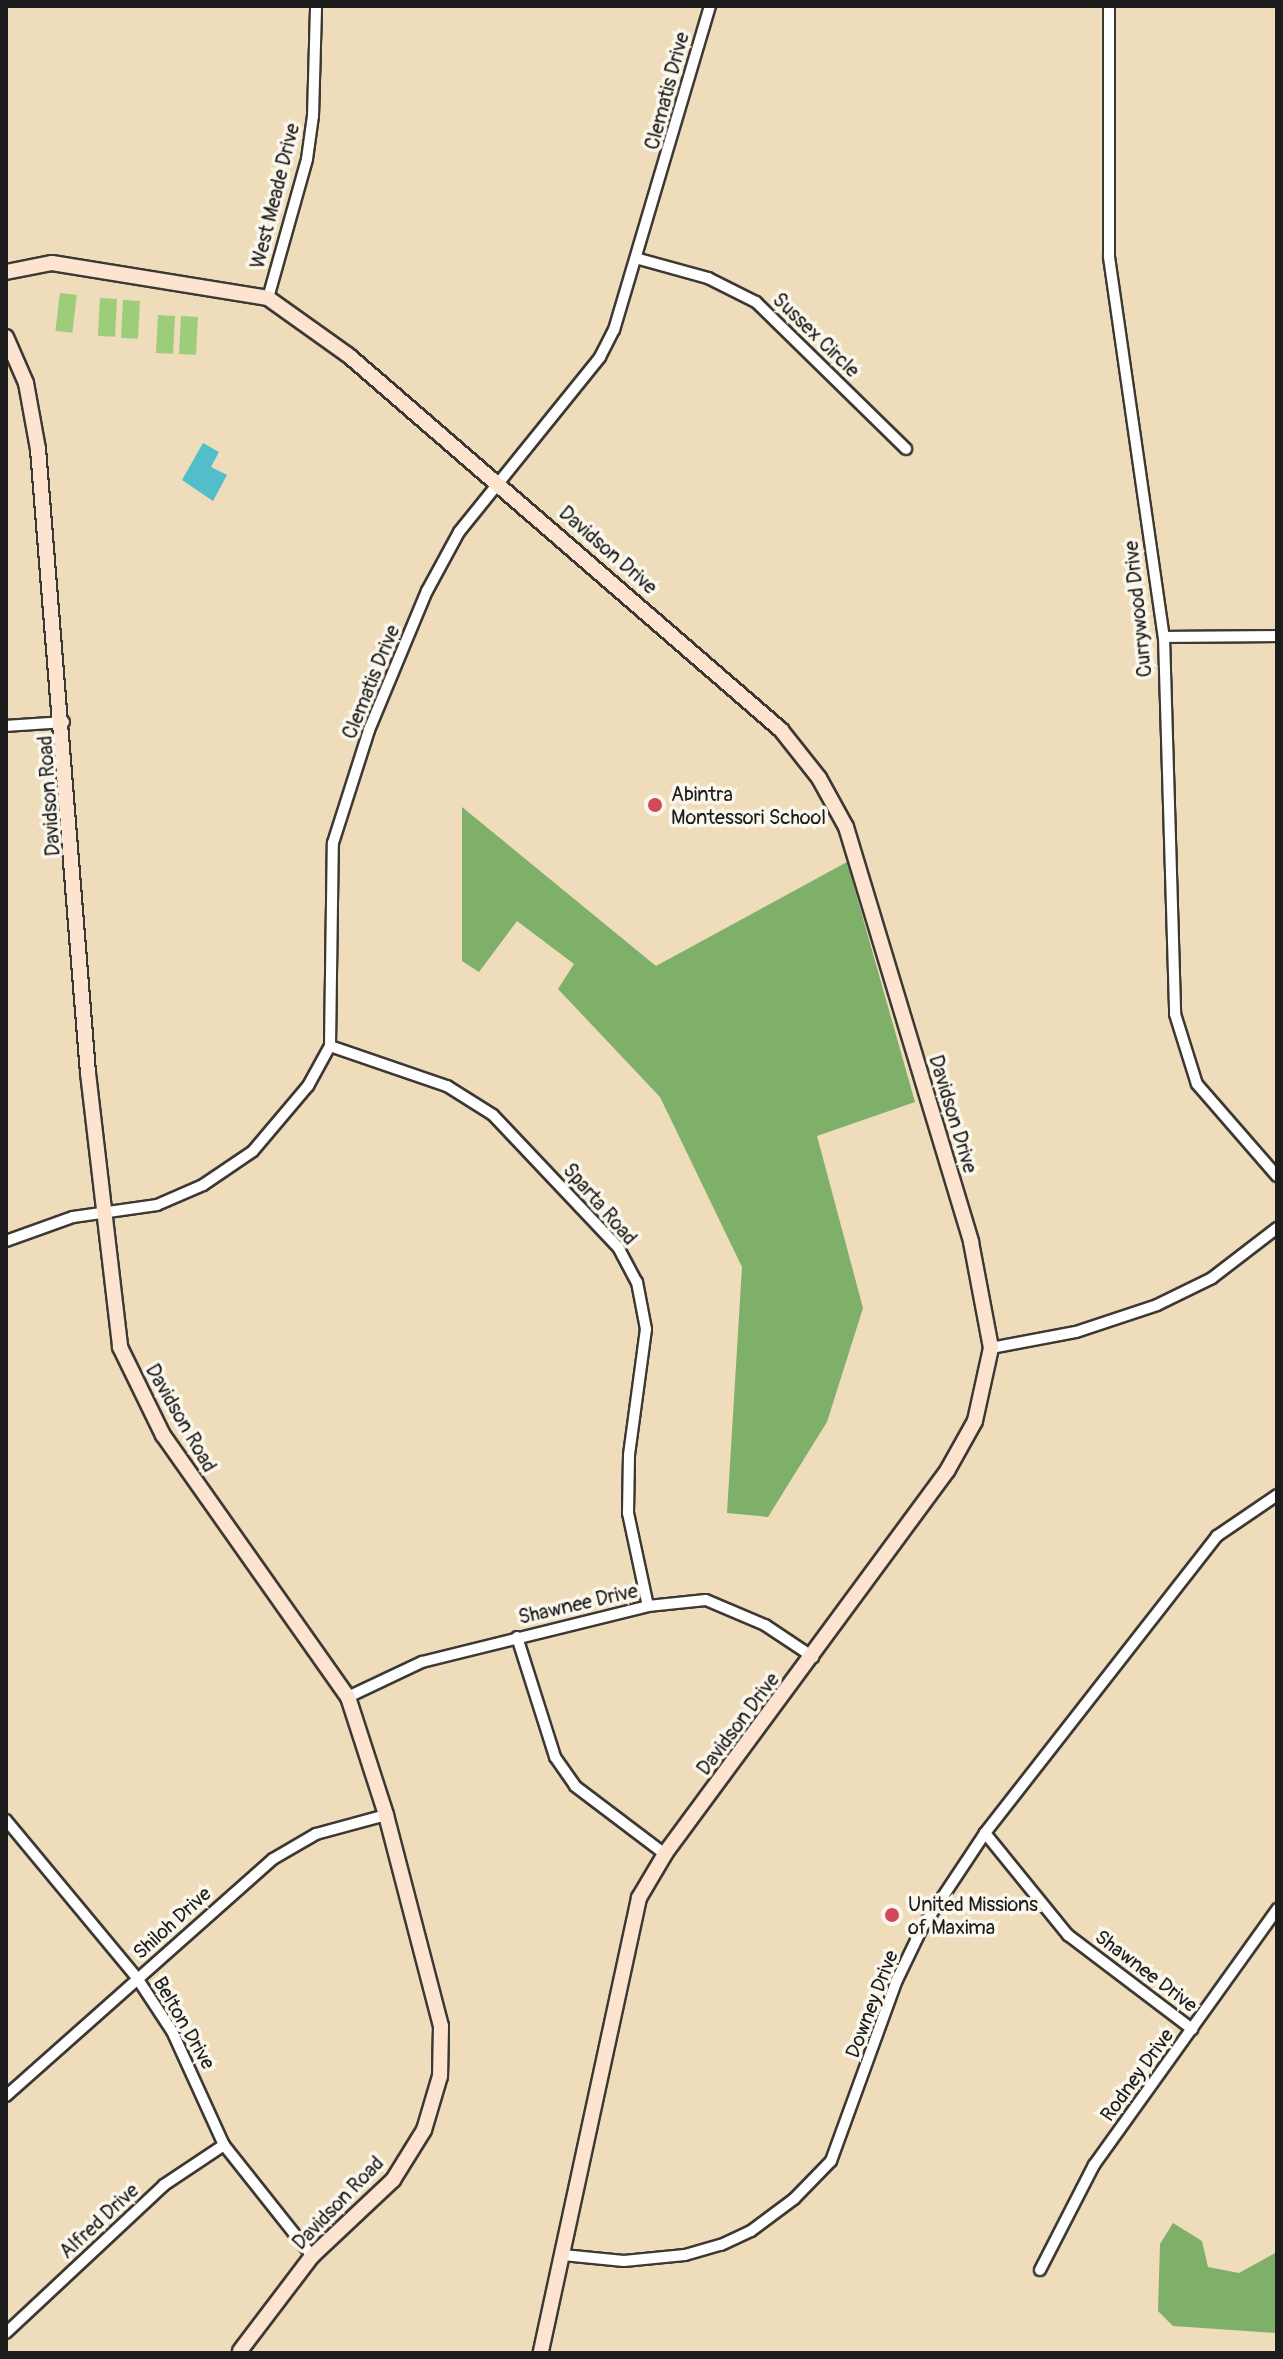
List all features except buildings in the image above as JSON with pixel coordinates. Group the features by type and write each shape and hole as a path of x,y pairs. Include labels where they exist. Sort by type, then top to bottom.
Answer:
{"street":[{"name":"West Meade Drive","path":"268,298 307,159 313,116 316,6"},
{"name":"Clematis Drive","path":"330,1046 333,843 369,730 427,591 459,532 600,357 639,259 710,6"},
{"name":"Currywood Drive","path":"1109,6 1109,257 1164,637 1175,1014 1197,1084 1277,1176"},
{"name":"Sussex Circle","path":"639,259 708,278 756,302 906,449"},
{"name":"Davidson Drive","path":"6,272 52,263 268,298 348,355 759,709 819,778 846,827 971,1242 991,1348 975,1421 947,1471 665,1854 639,1898 541,2353"},
{"name":"Davidson Road","path":"6,337 26,383 38,449 64,722 88,1073 120,1347 142,1397 190,1475 348,1697 386,1815 441,2026 440,2076 424,2130 393,2180 312,2256 240,2351"},
{"path":"1164,637 1277,636"},
{"path":"6,726 64,722"},
{"path":"6,1241 40,1226 157,1205 235,1165 292,1108 330,1046"},
{"name":"Sparta Road","path":"330,1046 447,1086 493,1115 618,1247 637,1282 646,1329 629,1455 628,1513 648,1606"},
{"path":"991,1348 1076,1332 1157,1305 1212,1278 1277,1228"},
{"name":"Downey Drive","path":"563,2255 624,2261 685,2255 751,2231 794,2199 831,2161 897,1980 922,1928 985,1833 1217,1536 1277,1495"},
{"name":"Shawnee Drive","path":"348,1697 422,1662 648,1606 706,1600 765,1625 813,1657"},
{"path":"517,1637 555,1757 575,1786 665,1854"},
{"name":"Shiloh Drive","path":"6,2096 273,1859 316,1834 386,1815"},
{"name":"Belton Drive","path":"6,1820 137,1978 208,2100 224,2145 312,2256"},
{"name":"Shawnee Drive","path":"985,1833 1068,1935 1192,2029"},
{"name":"Rodney Drive","path":"1040,2270 1094,2165 1277,1909"},
{"name":"Alfred Drive","path":"6,2333 164,2185 224,2145"}],"green space":[{"path":"60,293 77,295 72,333 55,331"},
{"path":"100,298 117,299 115,337 98,336"},
{"path":"123,300 140,301 138,339 121,338"},
{"path":"158,315 175,316 173,354 156,353"},
{"path":"181,316 198,317 196,355 179,354"},
{"path":"462,807 656,966 847,862 915,1102 817,1136 863,1308 827,1422 768,1517 727,1513 742,1267 660,1097 558,989 574,964 517,921 479,972 462,961"},
{"path":"1173,2223 1202,2241 1208,2267 1239,2273 1277,2252 1277,2333 1173,2326 1158,2311 1160,2244"}],"water":[{"path":"203,443 219,452 211,467 227,475 213,501 182,480"}],"place":[{"name":"Abintra Montessori School","path":"655,805"},
{"name":"United Missions of Maxima","path":"892,1915"}]}
